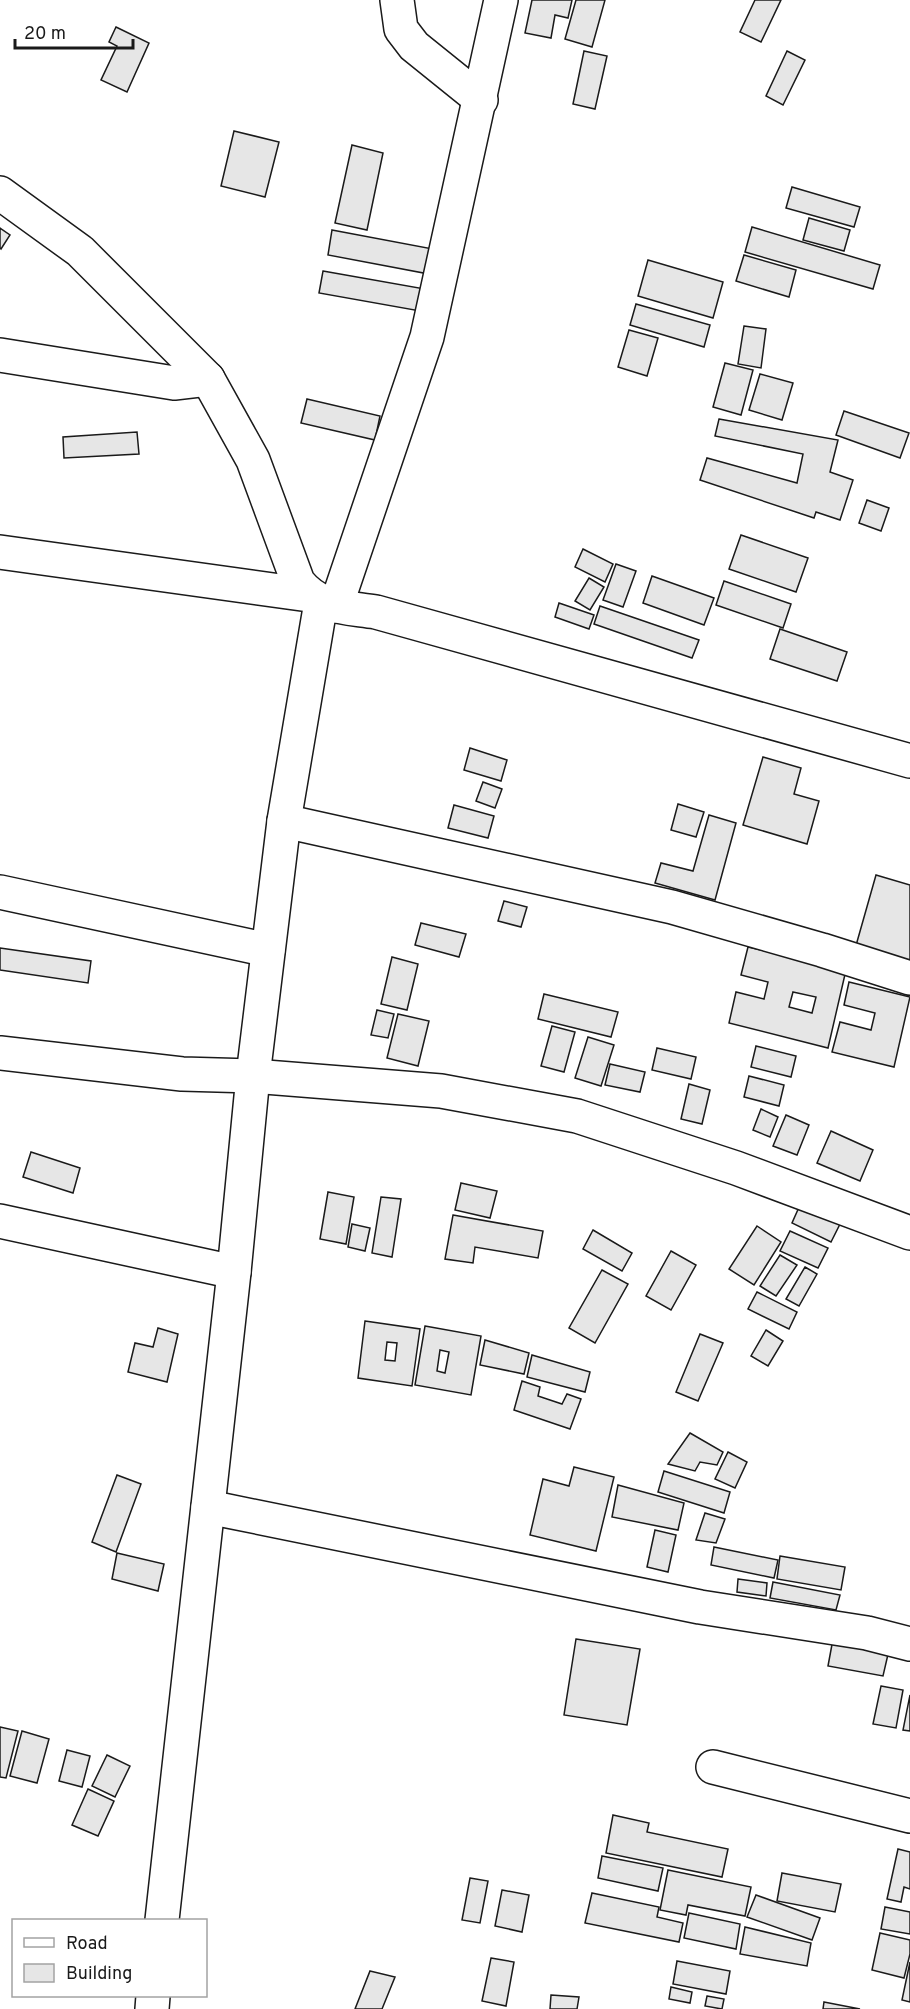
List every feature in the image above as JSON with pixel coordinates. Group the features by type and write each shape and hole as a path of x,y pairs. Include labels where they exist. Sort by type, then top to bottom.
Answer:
{"street":[{"path":"397,0 401,29 414,46 481,100"},
{"path":"162,1919 268,950 284,820 322,601 427,337 481,100 501,0"},
{"path":"0,193 80,251 208,380 254,460 298,582 322,601"},
{"path":"0,355 174,383 208,380"},
{"path":"0,552 322,601 376,612 910,761"},
{"path":"284,820 672,907 910,978"},
{"path":"0,892 268,950"},
{"path":"0,1053 182,1074 253,1076 441,1091 578,1116 736,1168 910,1233"},
{"path":"0,1221 234,1272"},
{"path":"208,1507 688,1605 867,1633 910,1644"},
{"path":"713,1767 910,1816"}],"building":[{"path":"532,0 572,0 568,18 555,15 551,38 525,33"},
{"path":"576,0 605,0 592,47 565,39"},
{"path":"755,0 781,0 761,42 740,32"},
{"path":"116,27 149,43 127,92 101,80 117,46 109,42"},
{"path":"584,51 607,56 595,109 573,104"},
{"path":"787,51 805,60 783,105 766,96"},
{"path":"234,131 279,142 265,197 221,186"},
{"path":"352,145 383,153 367,230 335,223"},
{"path":"792,187 860,207 854,227 786,208"},
{"path":"809,218 850,230 844,251 803,240"},
{"path":"752,227 880,265 873,289 745,252"},
{"path":"0,228 10,235 1,249 0,248"},
{"path":"332,230 433,249 429,274 328,255"},
{"path":"744,255 796,270 789,297 736,281"},
{"path":"648,260 723,282 713,318 638,296"},
{"path":"323,271 425,289 420,311 319,293"},
{"path":"636,304 710,325 704,347 630,325"},
{"path":"744,326 766,329 761,368 738,364"},
{"path":"629,330 658,338 647,376 618,367"},
{"path":"725,363 753,370 741,415 713,407"},
{"path":"760,374 793,383 782,420 749,410"},
{"path":"307,399 380,416 375,440 301,423"},
{"path":"844,411 909,433 900,458 836,435"},
{"path":"719,419 838,440 830,472 853,480 840,520 816,512 814,518 700,480 707,458 797,483 803,454 715,436"},
{"path":"137,432 139,454 64,458 63,437"},
{"path":"867,500 889,508 881,531 859,523"},
{"path":"741,535 808,558 796,592 729,569"},
{"path":"583,549 613,564 605,582 575,567"},
{"path":"616,564 636,571 623,607 603,600"},
{"path":"652,576 714,598 704,625 643,603"},
{"path":"589,578 604,587 590,610 575,601"},
{"path":"724,581 791,604 783,628 716,605"},
{"path":"559,603 594,615 589,629 555,617"},
{"path":"600,606 699,640 692,658 594,624"},
{"path":"780,629 847,652 837,681 770,659"},
{"path":"470,748 507,760 501,781 464,770"},
{"path":"763,757 801,768 794,794 819,801 807,844 743,825"},
{"path":"483,782 502,789 495,808 476,801"},
{"path":"678,804 704,812 696,837 671,830"},
{"path":"454,805 494,816 488,838 448,828"},
{"path":"709,815 736,823 715,900 655,883 661,863 693,871"},
{"path":"876,875 910,885 910,972 853,956"},
{"path":"504,901 527,907 521,927 498,921"},
{"path":"421,923 466,934 459,957 415,945"},
{"path":"748,947 846,970 828,1048 729,1023 736,992 764,999 768,982 741,975","holes":["793,992 816,997 812,1013 789,1007"]},
{"path":"0,948 91,961 88,983 0,970"},
{"path":"392,957 418,964 407,1010 381,1004"},
{"path":"849,982 910,997 894,1067 832,1052 840,1022 871,1030 875,1013 844,1005"},
{"path":"544,994 618,1012 611,1037 538,1019"},
{"path":"377,1010 394,1014 388,1038 371,1035"},
{"path":"398,1014 429,1021 418,1066 387,1058"},
{"path":"552,1026 575,1032 564,1072 541,1066"},
{"path":"588,1037 614,1045 601,1086 575,1078"},
{"path":"756,1046 796,1056 791,1077 751,1067"},
{"path":"657,1048 696,1057 691,1079 652,1070"},
{"path":"610,1064 645,1072 640,1092 605,1085"},
{"path":"749,1076 784,1085 779,1106 744,1097"},
{"path":"689,1084 710,1090 702,1124 681,1119"},
{"path":"761,1109 778,1117 770,1137 753,1130"},
{"path":"786,1115 809,1125 797,1155 773,1146"},
{"path":"831,1131 873,1150 860,1181 817,1163"},
{"path":"31,1152 80,1168 73,1193 23,1177"},
{"path":"461,1183 497,1191 490,1218 455,1210"},
{"path":"328,1192 354,1197 346,1244 320,1239"},
{"path":"381,1197 401,1199 392,1257 372,1253"},
{"path":"800,1205 840,1224 831,1242 792,1223"},
{"path":"453,1215 543,1231 538,1258 475,1247 473,1263 445,1259"},
{"path":"352,1224 370,1228 365,1251 348,1247"},
{"path":"757,1226 781,1242 754,1285 729,1269"},
{"path":"593,1230 632,1253 622,1271 583,1249"},
{"path":"790,1231 828,1248 818,1268 780,1251"},
{"path":"671,1251 696,1265 671,1310 646,1296"},
{"path":"780,1255 797,1265 776,1296 760,1286"},
{"path":"805,1267 817,1274 799,1306 786,1299"},
{"path":"602,1270 628,1284 595,1343 569,1328"},
{"path":"757,1292 797,1312 789,1329 748,1309"},
{"path":"365,1321 420,1329 412,1386 358,1378","holes":["387,1342 397,1343 395,1361 385,1360"]},
{"path":"425,1326 481,1336 471,1395 415,1385","holes":["440,1350 449,1352 445,1373 437,1371"]},
{"path":"158,1328 178,1334 167,1382 128,1372 135,1343 153,1347"},
{"path":"766,1330 783,1341 768,1366 751,1356"},
{"path":"700,1334 723,1343 698,1401 676,1392"},
{"path":"485,1340 529,1353 524,1374 480,1365"},
{"path":"532,1355 590,1372 585,1392 527,1377"},
{"path":"522,1381 540,1387 538,1396 562,1404 567,1394 581,1399 570,1429 514,1410"},
{"path":"690,1433 723,1452 717,1465 700,1462 695,1471 668,1464"},
{"path":"728,1452 747,1462 735,1488 715,1479"},
{"path":"574,1467 614,1477 596,1551 530,1535 543,1479 569,1486"},
{"path":"664,1471 730,1492 724,1513 658,1492"},
{"path":"117,1475 141,1484 116,1552 92,1542"},
{"path":"618,1485 684,1503 678,1530 612,1517"},
{"path":"705,1513 725,1519 716,1543 696,1540"},
{"path":"655,1530 676,1535 668,1572 647,1567"},
{"path":"714,1547 778,1560 774,1578 711,1565"},
{"path":"117,1553 164,1564 158,1591 112,1579"},
{"path":"780,1556 845,1567 841,1590 777,1579"},
{"path":"738,1579 767,1583 766,1596 737,1592"},
{"path":"773,1582 840,1595 836,1610 770,1598"},
{"path":"576,1639 640,1649 627,1725 564,1715"},
{"path":"833,1639 889,1650 883,1676 828,1666"},
{"path":"881,1686 903,1690 896,1728 873,1724"},
{"path":"910,1695 910,1731 903,1730"},
{"path":"0,1727 18,1731 6,1778 0,1777"},
{"path":"22,1731 49,1739 37,1783 10,1776"},
{"path":"67,1750 90,1756 82,1787 59,1781"},
{"path":"107,1755 130,1766 115,1797 92,1786"},
{"path":"88,1789 114,1801 98,1836 72,1825"},
{"path":"613,1815 649,1823 647,1832 728,1849 722,1877 606,1853"},
{"path":"898,1849 910,1852 910,1889 904,1887 901,1902 887,1899"},
{"path":"602,1856 663,1868 658,1891 598,1878"},
{"path":"668,1870 751,1887 745,1916 688,1905 686,1915 660,1910"},
{"path":"782,1873 841,1884 835,1912 777,1901"},
{"path":"470,1878 488,1881 480,1923 462,1920"},
{"path":"502,1890 529,1895 522,1932 495,1926"},
{"path":"592,1893 659,1907 657,1917 683,1923 679,1942 585,1923"},
{"path":"756,1895 820,1918 812,1940 747,1917"},
{"path":"885,1907 910,1912 910,1934 881,1929"},
{"path":"689,1913 740,1924 736,1949 684,1938"},
{"path":"745,1927 811,1943 807,1966 740,1954"},
{"path":"880,1933 910,1940 910,1954 904,1978 872,1970"},
{"path":"491,1958 514,1962 506,2006 482,2001"},
{"path":"677,1961 730,1971 726,1994 673,1984"},
{"path":"910,1962 910,2002 902,2000"},
{"path":"370,1971 395,1977 382,2009 355,2009"},
{"path":"671,1987 692,1992 690,2003 669,1999"},
{"path":"551,1995 579,1997 577,2009 550,2009"},
{"path":"707,1996 724,1999 722,2009 705,2006"},
{"path":"824,2002 860,2009 823,2009"}]}
